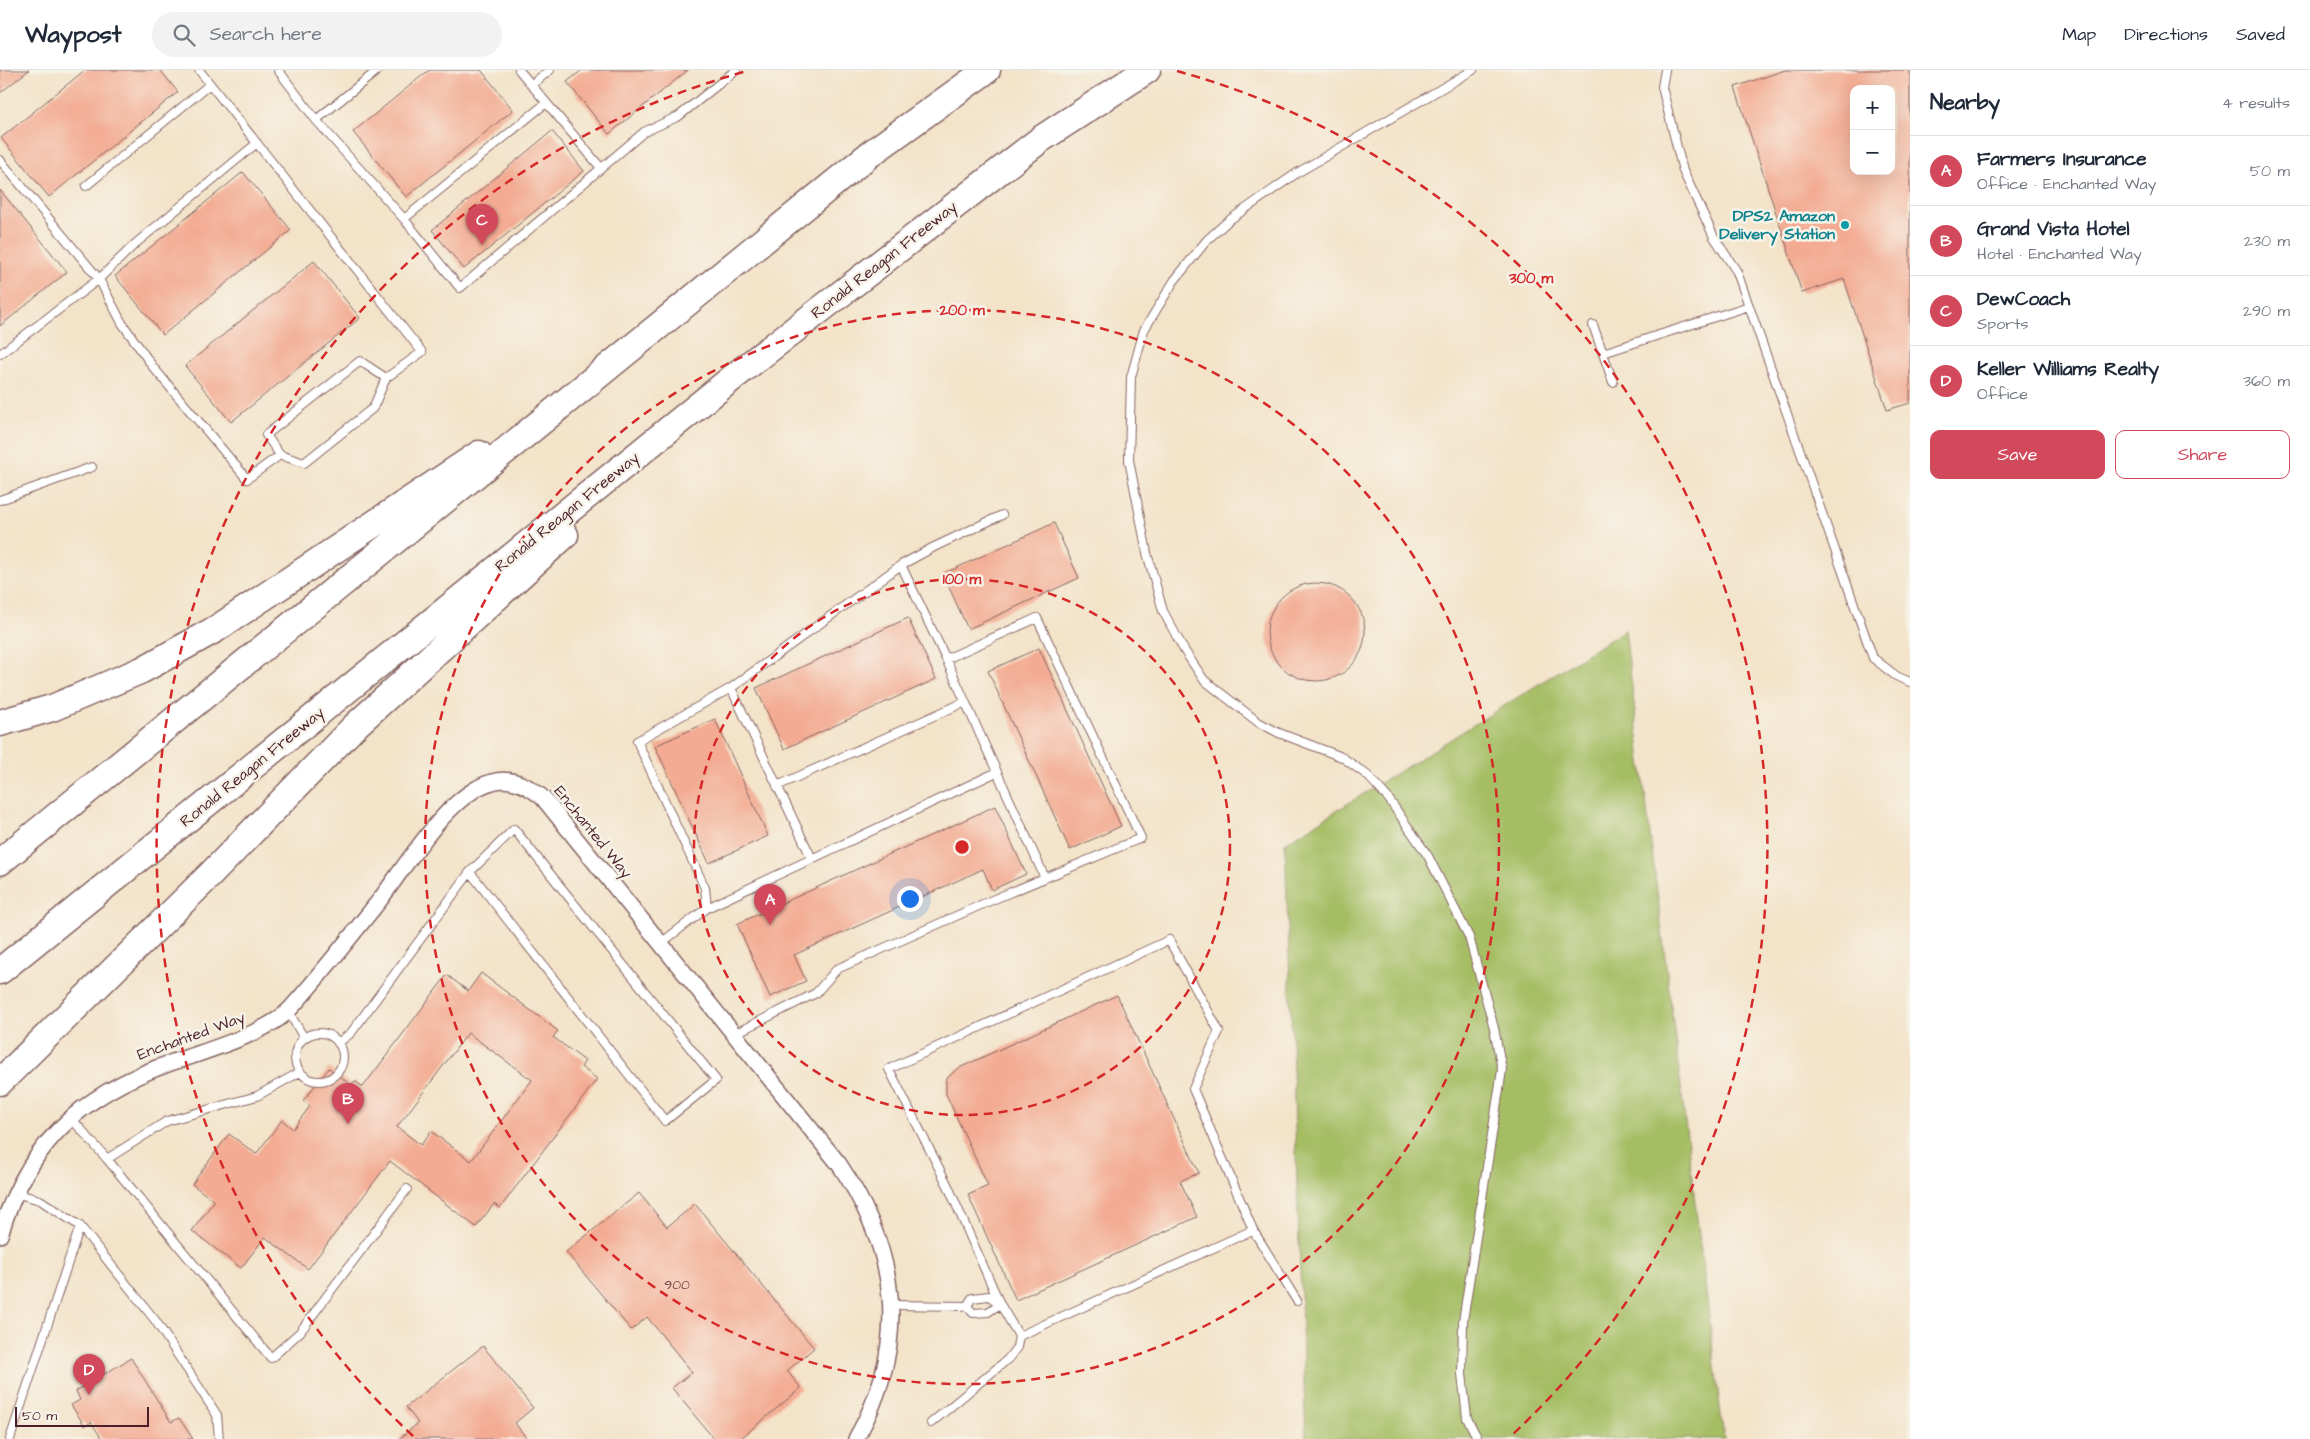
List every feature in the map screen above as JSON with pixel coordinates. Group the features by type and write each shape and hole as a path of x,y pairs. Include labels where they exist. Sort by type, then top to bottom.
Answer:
{"highway":[{"path":"0,862 870,154 986,70"},
{"name":"Ronald Reagan Freeway","path":"0,971 736,375 1041,139 1147,70"},
{"path":"0,723 52,708 142,670 216,629 631,350"},
{"path":"0,1082 210,875 355,726 462,630 736,375"}],"street":[{"name":"Enchanted Way","path":"0,1235 15,1193 37,1156 71,1118 89,1102 122,1081 157,1066 230,1044 288,1011 379,901 438,822 471,792 491,782 504,780 519,782 532,788 543,798 839,1164 858,1192 873,1222 884,1254 890,1306 889,1348 885,1366 869,1415 856,1439"}],"lane":[{"path":"199,70 422,352 386,378 373,408 304,463 280,455 266,435 360,361 386,378"},
{"path":"278,70 316,120 404,219 460,288 644,132 679,116 736,70"},
{"path":"316,120 378,70"},
{"path":"519,70 601,168"},
{"path":"532,85 550,70"},
{"path":"1473,70 1297,173 1228,220 1206,240 1174,281 1144,330 1132,376 1129,460 1147,553 1164,611 1184,650 1204,680 1258,722 1278,733 1342,757 1367,775 1388,798 1428,856 1469,937 1494,1028 1502,1070 1463,1322 1462,1374 1467,1418 1478,1439"},
{"path":"1665,70 1662,87 1684,171 1714,237 1737,272 1874,658 1896,676 1910,682"},
{"path":"86,186 210,84"},
{"path":"404,219 546,103"},
{"path":"0,354 99,279 136,244 257,143"},
{"path":"0,160 99,279 122,323 153,367 247,479 280,455"},
{"path":"1603,354 1749,306"},
{"path":"1593,324 1613,382"},
{"path":"0,500 92,467"},
{"path":"707,908 705,888 636,741 731,688 901,565 1002,515"},
{"path":"901,565 966,702 1045,878"},
{"path":"734,1034 816,993 837,969 1141,838 1037,618 946,659"},
{"path":"731,688 812,858"},
{"path":"777,786 966,702"},
{"path":"661,944 707,908 997,772"},
{"path":"338,1043 351,1033 470,872 514,830 716,1080 665,1121 470,872"},
{"path":"932,1422 1008,1359 1017,1347 1019,1336 1000,1304 948,1186 889,1069 1169,940 1219,1031 1193,1089 1253,1230 1297,1300"},
{"path":"288,1011 304,1038"},
{"path":"318,1033 333,1038 338,1043 342,1058 336,1074 330,1078 314,1080 300,1072 294,1058 298,1043 304,1038 318,1033"},
{"path":"107,1159 167,1121 257,1096 300,1072"},
{"path":"71,1118 271,1358 300,1332 407,1189"},
{"path":"15,1193 40,1200 80,1226 155,1320 217,1415 219,1439"},
{"path":"10,1439 80,1226"},
{"path":"1019,1336 1253,1230"},
{"path":"967,1306 972,1298 989,1296 1000,1304"},
{"path":"890,1306 967,1306 973,1312 988,1312 1000,1304"}],"green space":[{"path":"1625,630 1724,1439 1306,1439 1285,843"}],"building":[{"path":"0,70 29,70 0,93"},
{"path":"85,70 160,70 178,92 49,197 1,138"},
{"path":"429,70 481,70 513,110 406,197 353,132"},
{"path":"582,70 688,70 609,134 567,82"},
{"name":"DPS2 Amazon Delivery Station","path":"1785,70 1910,70 1910,403 1887,410 1844,279 1802,293 1735,87"},
{"path":"552,131 584,171 464,269 432,230"},
{"path":"243,172 291,230 163,335 115,276"},
{"path":"0,190 67,272 0,326"},
{"path":"314,261 360,318 231,422 185,366"},
{"path":"1054,523 1079,578 968,629 943,574"},
{"path":"1316,583 1335,587 1351,597 1361,613 1365,632 1361,651 1351,667 1335,677 1316,681 1297,677 1281,667 1271,651 1267,632 1271,613 1281,597 1297,587"},
{"path":"908,618 936,679 784,749 756,688"},
{"path":"1039,648 1121,826 1070,850 988,671"},
{"path":"715,719 768,836 709,863 655,746"},
{"path":"995,806 1026,874 992,890 983,869 794,955 806,981 770,997 737,924"},
{"path":"481,973 558,1031 553,1037 585,1061 581,1067 597,1079 500,1208 494,1204 476,1227 390,1161 308,1269 265,1237 241,1268 192,1231 214,1201 192,1184 229,1134 256,1154 282,1120 293,1129 310,1106 303,1101 329,1068 351,1085 355,1081 363,1087 447,975 468,991","holes":["468,1033 532,1080 471,1161 431,1131 421,1145 397,1127"]},
{"path":"1117,995 1199,1173 1180,1181 1197,1217 1016,1300 968,1195 988,1186 946,1094 946,1079 957,1069"},
{"path":"639,1193 667,1227 695,1204 814,1348 787,1371 801,1388 740,1439 714,1439 672,1388 692,1372 647,1317 631,1330 566,1252"},
{"path":"483,1346 533,1408 515,1423 527,1439 399,1439 418,1423 406,1407"},
{"path":"131,1358 171,1422 179,1418 193,1439 102,1439 91,1422 85,1426 71,1405 80,1400 76,1391"}],"place":[{"name":"DPS2 Amazon Delivery Station","path":"1845,225"},
{"name":"DewCoach","path":"482,245"},
{"name":"Farmers Insurance","path":"770,925"},
{"name":"Grand Vista Hotel","path":"348,1124"},
{"name":"Keller Williams Realty","path":"89,1395"}]}
